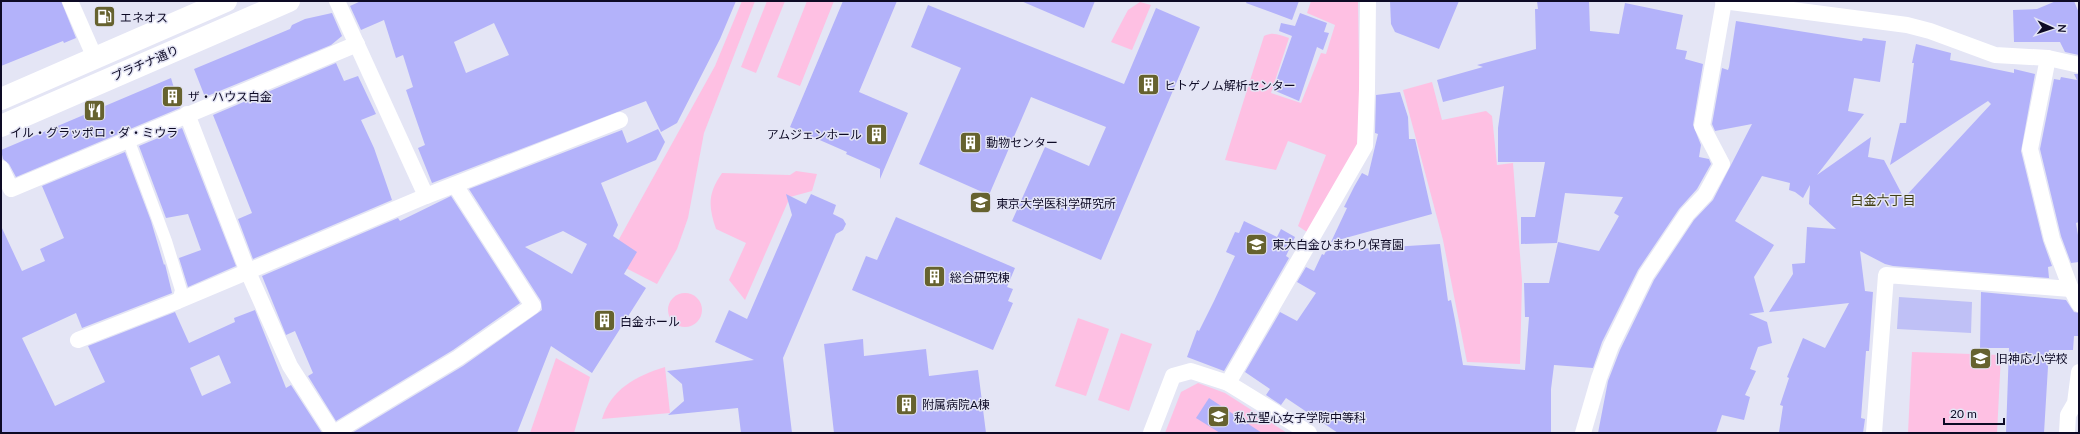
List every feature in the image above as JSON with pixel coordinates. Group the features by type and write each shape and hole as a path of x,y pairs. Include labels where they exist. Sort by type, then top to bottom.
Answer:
{"main road":[{"name":"プラチナ通り","path":"1,99 95,58 205,5 226,1"},
{"name":"プラチナ通り","path":"1,126 289,1"}],"street":[{"path":"70,1 95,58"},
{"path":"337,1 426,196"},
{"path":"1228,382 1364,146 1368,89 1368,1"},
{"path":"1583,433 1599,378 1611,346 1646,276 1687,214 1705,195 1722,164 1702,126 1724,1 1907,25 1930,31 1995,55 2048,58 2079,65"},
{"path":"205,5 217,32"},
{"path":"1,168 11,189 357,44"},
{"path":"2048,58 2030,149 2052,239 2071,289 2079,304"},
{"path":"187,114 248,272 290,366 334,433 458,358 533,306 455,185"},
{"path":"78,340 178,301 426,196 620,120"},
{"path":"128,139 164,234 181,290 178,301"},
{"path":"1874,433 1886,275 2071,289"},
{"path":"1151,433 1173,376 1191,371 1228,382 1309,433"},
{"path":"2067,433 2068,415 2075,403 2079,372"}],"shaded area":[{"path":"742,1 755,1 704,133 688,218 677,249 657,284 608,259 715,66"},
{"path":"767,1 785,1 756,73 741,67"},
{"path":"807,1 834,1 800,86 777,77"},
{"path":"1311,1 1358,1 1360,125 1356,151 1307,232 1298,226 1326,155 1288,141 1276,170 1225,160 1264,36 1273,34 1289,38 1271,93 1301,103 1321,53 1326,54 1335,25 1307,13"},
{"path":"1140,2 1151,5 1132,50 1111,42 1128,10"},
{"path":"1432,82 1442,120 1486,111 1492,116 1497,165 1513,163 1522,281 1520,364 1467,362 1443,240 1403,90"},
{"path":"796,171 817,174 812,191 790,197 745,300 729,280 746,243 716,229 711,206 714,187 722,173 790,175"},
{"path":"685,293 697,298 702,310 697,322 685,327 673,322 668,310 673,298"},
{"path":"1078,318 1109,329 1086,396 1055,386"},
{"path":"1121,333 1152,344 1129,411 1098,400"},
{"path":"1912,352 2001,355 1997,433 1908,433"},
{"path":"556,358 590,377 574,433 530,433"},
{"path":"665,367 670,413 602,419 612,399 626,385 635,379"},
{"name":"私立聖心女子学院中等科","path":"1198,383 1225,393 1287,433 1165,433 1181,392"}],"water":[{"path":"1899,297 1972,302 1971,333 1897,329"}],"building":[{"path":"1,1 61,1 76,38 64,43 63,41 1,66"},
{"path":"361,1 736,1 720,39 677,123 661,132 646,101 432,183 418,148 425,145 406,90 413,87 403,55 396,58 384,20 361,30 350,6","holes":["494,23 509,55 466,73 454,42"]},
{"path":"843,1 897,1 859,92 908,113 880,179 880,169 846,154 847,152 790,127"},
{"path":"1021,1 1095,1 1084,28"},
{"path":"1247,1 1299,1 1292,20 1246,3"},
{"path":"1390,1 1459,1 1439,49 1395,32 1391,24"},
{"path":"1537,1 1589,1 1590,31 1619,34 1625,3 1683,15 1676,49 1687,51 1685,59 1703,64 1693,125 1701,145 1699,157 1709,159 1711,164 1697,189 1679,209 1638,270 1602,342 1593,368 1554,365 1551,389 1551,433 1338,433 1286,398 1281,405 1266,395 1270,389 1245,372 1280,312 1297,321 1316,293 1297,282 1306,267 1314,271 1322,254 1324,255 1326,251 1440,244 1448,301 1451,300 1463,365 1525,370 1529,317 1525,317 1524,283 1549,283 1558,242 1599,251 1619,216 1614,213 1623,197 1565,193 1557,243 1521,244 1521,217 1535,217 1545,162 1498,162 1498,128 1504,86 1443,102 1437,80 1483,67 1477,65 1536,49 1535,9 1538,9"},
{"path":"2056,1 2074,1 2079,13 2079,55 2065,52 2060,42 2014,42 2013,10 2037,9"},
{"path":"928,5 1124,84 1156,8 1200,27 1101,260 1012,221 1045,147 1089,166 1106,127 1031,97 989,195 919,164 961,68 911,47"},
{"path":"332,13 342,36 331,45 205,97 194,69 290,29 292,25 305,19"},
{"path":"1300,13 1327,23 1324,32 1329,33 1323,50 1317,47 1299,101 1273,90 1292,36 1279,31 1281,23 1295,26"},
{"path":"1736,21 1862,41 1863,38 1886,41 1880,82 1854,78 1848,111 1864,114 1817,175 1871,137 1868,157 1884,160 1904,198 1991,104 1988,101 1890,165 1900,123 1906,123 1914,63 1912,63 1916,44 1951,53 1950,60 2014,73 2014,69 2035,74 2021,151 2043,241 2052,266 2048,267 2049,278 1893,266 1885,264 1860,251 1865,291 1873,292 1869,351 1866,351 1861,418 1865,419 1863,433 1779,432 1783,406 1780,405 1789,378 1787,377 1803,338 1825,348 1849,303 1769,312 1793,274 1792,264 1805,263 1807,227 1836,229 1809,204 1810,185 1803,198 1795,192 1789,190 1790,183 1762,176 1735,221 1774,245 1754,277 1764,312 1749,314 1767,322 1772,343 1758,347 1750,369 1756,371 1745,395 1750,397 1744,420 1722,415 1716,433 1598,433 1608,381 1620,350 1654,280 1694,220 1713,200 1752,124 1715,131 1712,124 1722,68 1728,70 1729,67"},
{"path":"336,63 344,81 358,76 376,114 361,120 374,148 392,200 253,259 238,219 252,213 213,115"},
{"path":"2074,74 2079,74 2079,222 2076,223 2079,241 2079,262 2071,263 2061,236 2040,149 2054,79 2060,80 2061,77 2077,80"},
{"path":"171,78 180,108 16,177 9,164 3,159 1,150"},
{"path":"1400,92 1408,117 1409,139 1415,139 1432,214 1331,242 1347,208 1344,207 1354,187 1362,173 1368,176 1378,134 1375,133 1376,95"},
{"path":"182,128 236,266 188,287 179,258 201,250 188,214 166,218 139,146"},
{"path":"658,129 665,142 656,160 601,183 618,225 613,236 637,252 624,274 646,288 592,373 551,346 517,433 352,433 463,366 542,310 541,301 469,189 622,130 627,143","holes":["563,231 587,244 572,274 525,247"]},
{"path":"125,152 151,221 164,265 165,264 172,293 82,328 76,313 22,338 55,406 105,382 88,346 175,312 189,343 235,322 234,318 255,310 286,388 291,385 322,433 1,433 1,226 22,271 45,261 40,249 64,238 42,186","holes":["219,355 231,383 202,396 190,368"]},
{"path":"786,194 806,204 811,194 836,205 833,214 843,219 846,224 843,230 836,234 783,358 792,433 741,433 738,408 668,415 684,401 682,384 667,371 754,360 715,342 729,310 747,319 792,215"},
{"path":"451,196 520,303 453,350 336,421 308,376 313,373 295,331 286,335 262,276 398,218 400,221"},
{"name":"総合研究棟","path":"896,217 1015,268 1007,287 1013,289 1008,301 1013,303 993,350 852,290 866,256 877,260"},
{"path":"1244,221 1277,237 1281,229 1295,237 1286,256 1289,258 1224,371 1187,357 1197,330 1199,331 1235,256 1226,252 1235,232 1239,233"},
{"path":"1981,292 2066,300 2074,312 2079,313 2079,336 2074,336 2073,350 2049,350 2044,433 2006,433 2009,348 1980,348"},
{"name":"附属病院A棟","path":"863,339 864,356 926,349 929,376 978,370 986,433 834,433 824,344"},
{"path":"1209,398 1262,433 1220,433 1196,418"}],"place":[{"name":"エネオス","path":"104,17"},
{"name":"ヒトゲノム解析センター","path":"1149,85"},
{"name":"ザ・ハウス白金","path":"172,96"},
{"name":"イル・グラッポロ・ダ・ミウラ","path":"94,111"},
{"name":"アムジェンホール","path":"877,134"},
{"name":"動物センター","path":"970,142"},
{"name":"東京大学医科学研究所","path":"981,203"},
{"name":"東大白金ひまわり保育園","path":"1257,244"},
{"name":"総合研究棟","path":"934,277"},
{"name":"白金ホール","path":"604,321"},
{"name":"旧神応小学校","path":"1980,358"},
{"name":"附属病院A棟","path":"907,404"},
{"name":"私立聖心女子学院中等科","path":"1218,417"}],"district":[{"name":"白金六丁目","path":"1883,200"}]}
